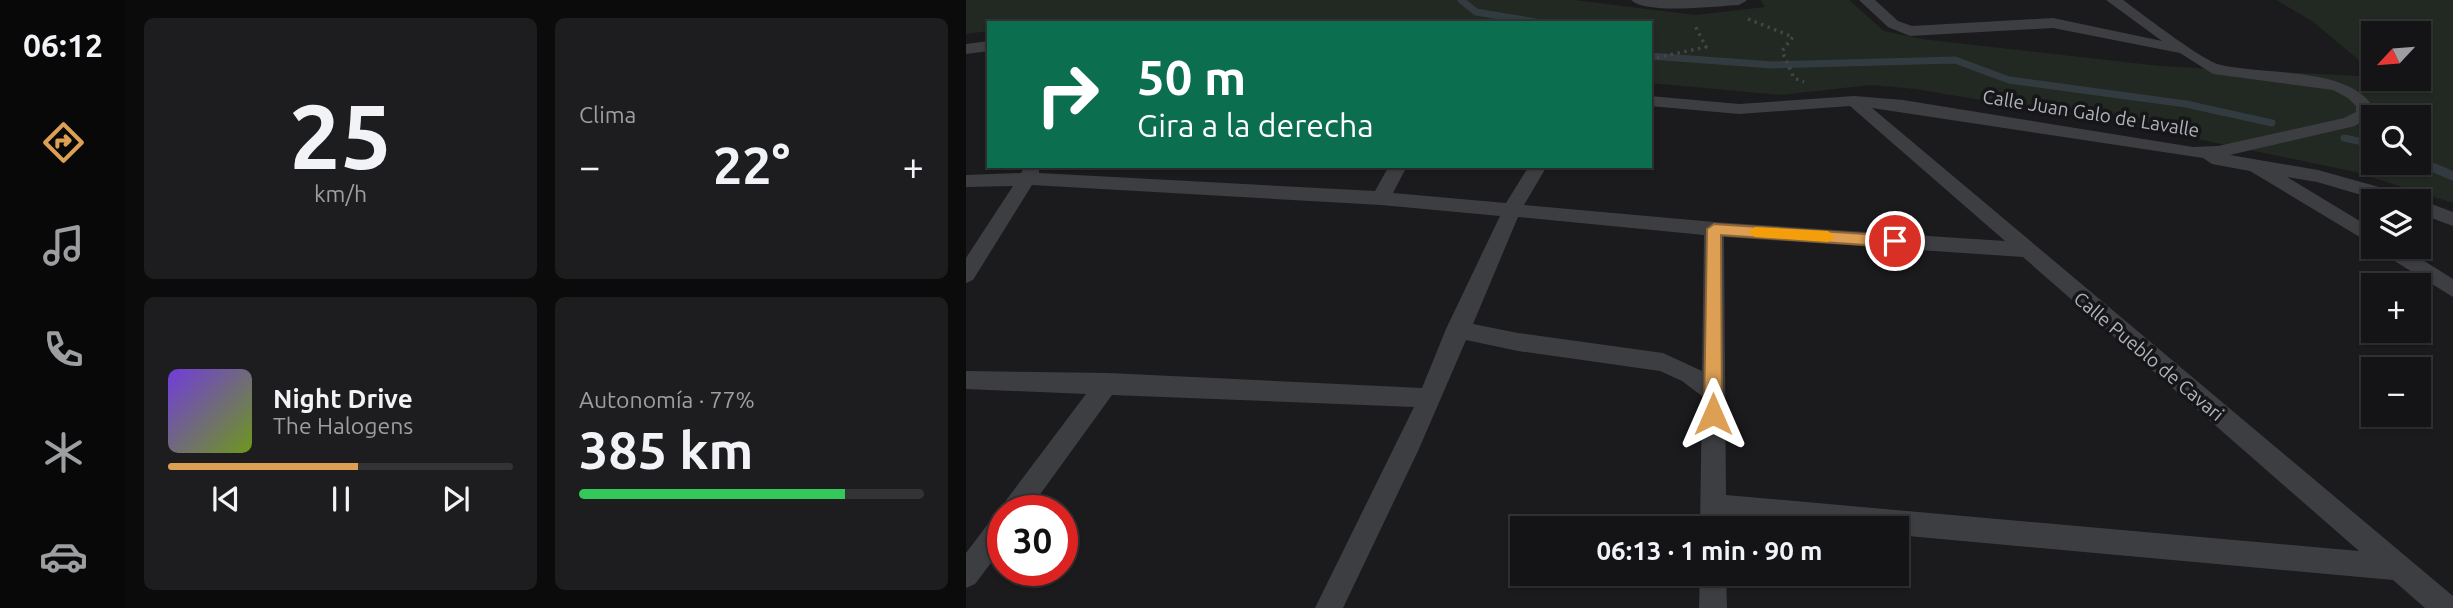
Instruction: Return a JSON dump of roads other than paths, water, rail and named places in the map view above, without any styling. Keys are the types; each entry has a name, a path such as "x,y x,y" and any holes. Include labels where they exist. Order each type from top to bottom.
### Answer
{"street":[{"path":"1638,0 1674,4 1739,0"},
{"path":"1866,0 1893,24 1910,31 2053,23 2188,51"},
{"path":"2113,0 2213,69 2336,86 2354,94 2364,105 2364,114 2349,122 2248,155"},
{"path":"966,49 987,46"},
{"name":"Calle Juan Galo de Lavalle","path":"1652,101 1739,109 1854,101 1938,108 2193,153 2248,155 2363,189"},
{"name":"Calle Pueblo de Cavari","path":"1854,101 2024,250 2446,608"},
{"path":"2248,155 2361,230"},
{"path":"1381,198 1397,168"},
{"path":"1329,608 1428,398 1513,208 1537,168"},
{"path":"966,181 1030,173 1513,208 1714,229 2024,250"},
{"path":"966,275 1030,173"},
{"path":"2431,211 2453,219"},
{"path":"1713,516 1714,229"},
{"path":"2406,259 2453,289"},
{"path":"1457,329 1518,342 1663,362 1690,374 1713,391"},
{"path":"966,380 1108,383 1428,398"},
{"path":"1025,495 1108,383"},
{"path":"1909,531 2397,567"},
{"path":"966,575 987,547"},
{"path":"1713,586 1713,608"}],"waterway":[{"path":"1461,0 1476,12 1530,21"},
{"path":"1652,56 1773,65 1955,60 2009,80 2186,104 2272,123"},
{"path":"2344,138 2361,142"},
{"path":"2431,167 2453,176"}]}
